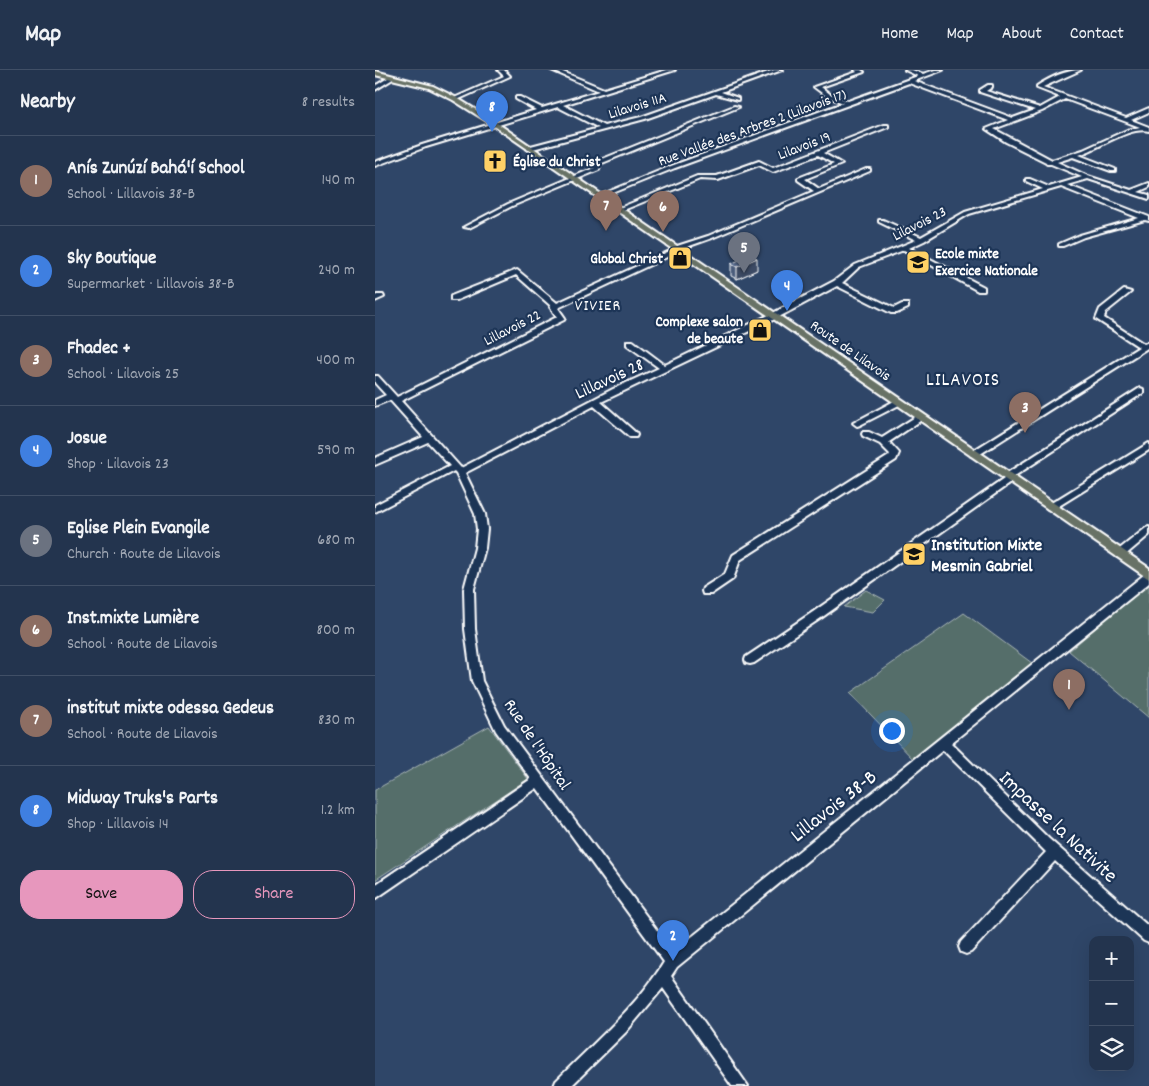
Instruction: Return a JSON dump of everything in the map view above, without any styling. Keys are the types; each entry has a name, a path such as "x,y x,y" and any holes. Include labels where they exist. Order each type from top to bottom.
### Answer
{"main road":[{"name":"Route de Lilavois","path":"375,73 431,87 455,99 495,124 1149,575"}],"street":[{"path":"455,99 507,76 501,70"},
{"path":"553,70 604,91"},
{"path":"375,164 495,124 672,70"},
{"name":"Lilavois 11A","path":"529,148 643,118 779,70"},
{"path":"850,104 828,95 817,86 861,72 858,70"},
{"path":"908,70 922,76"},
{"name":"Rue Vallée des Arbres 2 (Lilavois 17)","path":"601,196 673,167 940,70"},
{"path":"1078,70 1039,87 1148,128"},
{"path":"375,88 393,77"},
{"path":"908,82 1013,120"},
{"path":"990,86 982,91 1040,110"},
{"path":"715,92 735,99"},
{"path":"1064,97 1040,110 989,129 1049,163 1087,178 1149,196"},
{"path":"518,98 541,110"},
{"path":"559,105 603,128"},
{"path":"467,227 510,205 597,169 597,163 735,107"},
{"path":"1127,120 1149,110"},
{"name":"Lilavois 19","path":"619,210 699,177 718,178 759,163 773,170 886,126"},
{"path":"1049,163 1129,131 1148,128"},
{"path":"818,152 839,164 800,179 819,191"},
{"path":"1073,155 1113,170"},
{"name":"Lillavois 22","path":"393,398 561,318 554,307 556,306 677,249 710,237 868,170"},
{"name":"Lilavois 23","path":"774,316 837,283 857,266 868,260 905,248 922,240 967,213 1087,178"},
{"path":"1028,180 1049,189"},
{"path":"1132,192 1149,185"},
{"path":"1063,186 1147,218"},
{"path":"1061,245 1082,236 1147,218"},
{"path":"881,221 922,240"},
{"path":"905,248 981,289"},
{"path":"454,298 517,272 556,306"},
{"path":"837,283 894,312 905,306"},
{"path":"974,454 1146,346 1100,318 1103,311 1127,292"},
{"name":"Lillavois 28","path":"375,509 774,316"},
{"path":"630,343 666,369"},
{"name":"Rue de l'Hôpital","path":"375,378 458,469 474,498 482,530 480,548 469,588 470,629 477,681 500,728 672,962"},
{"path":"750,660 817,615 1008,478 1141,391"},
{"path":"375,402 393,398"},
{"path":"595,402 633,435"},
{"path":"857,423 898,402"},
{"path":"883,442 920,416"},
{"path":"707,591 729,576 736,558 893,458 895,453 883,442 866,434"},
{"path":"375,462 430,437"},
{"path":"1051,506 1149,446"},
{"path":"1120,554 1149,530"},
{"name":"Lillavois 38-B","path":"561,1086 664,977 672,962 807,851 944,744 1149,575"},
{"name":"Impasse la Nativite","path":"944,744 1055,852 1149,936"},
{"path":"375,893 538,781"},
{"path":"965,947 1055,852"},
{"path":"664,977 741,1086"}],"green space":[{"path":"1149,582 1149,718 1069,651"},
{"path":"866,590 885,600 873,612 844,607"},
{"path":"964,613 1036,666 914,760 850,693"},
{"path":"489,726 528,779 375,880 375,790"}],"building":[{"path":"751,254 757,258 737,267 731,264"}],"place":[{"name":"Midway Truks's Parts","path":"492,132"},
{"name":"Église du Christ","path":"495,161"},
{"name":"institut mixte odessa Gedeus","path":"606,231"},
{"name":"Inst.mixte Lumière","path":"663,232"},
{"name":"Global Christ","path":"680,258"},
{"name":"Ecole mixte Exercice Nationale","path":"918,262"},
{"name":"Eglise Plein Evangile","path":"744,273"},
{"name":"Josue","path":"787,311"},
{"name":"Complexe salon de beaute","path":"760,330"},
{"name":"Fhadec +","path":"1025,433"},
{"name":"Institution Mixte Mesmin Gabriel","path":"914,554"},
{"name":"Anís Zunúzí Bahá'í School","path":"1069,710"},
{"name":"Sky Boutique","path":"673,961"}],"district":[{"name":"VIVIER","path":"598,304"},
{"name":"LILAVOIS","path":"963,378"}]}
